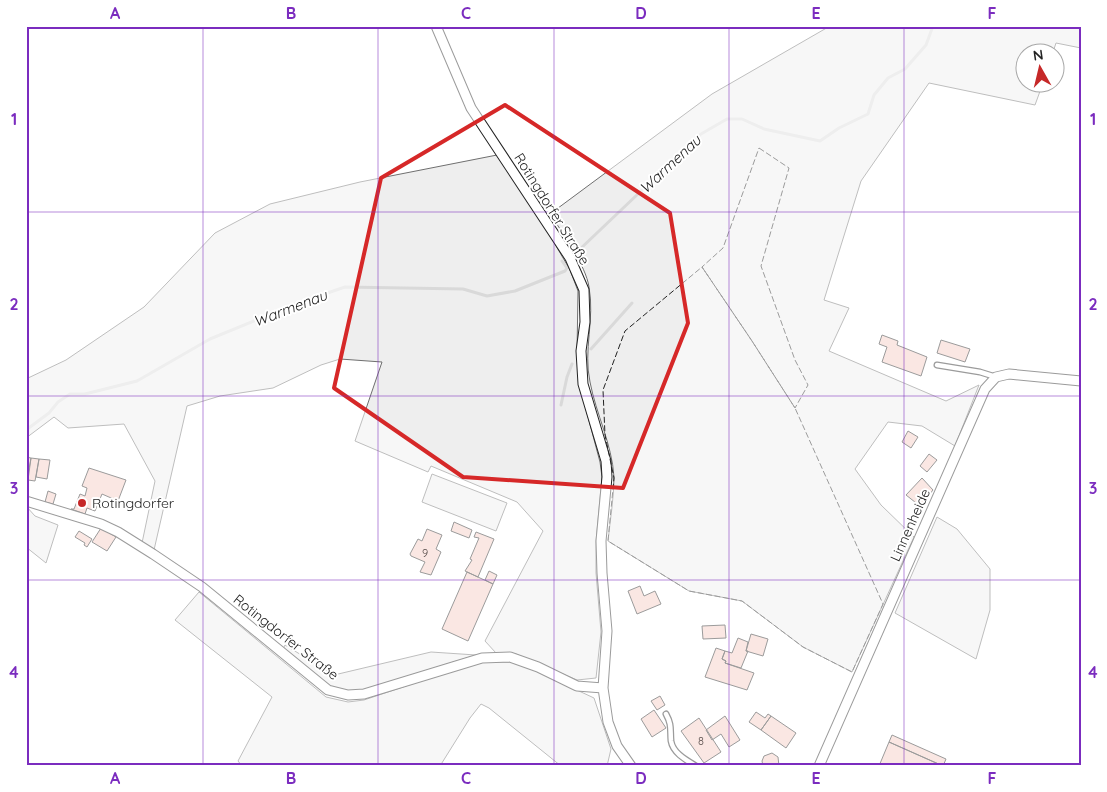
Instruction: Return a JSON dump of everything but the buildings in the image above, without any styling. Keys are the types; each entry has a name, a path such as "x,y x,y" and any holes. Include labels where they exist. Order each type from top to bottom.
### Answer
{"street":[{"name":"Rotingdorfer Straße","path":"436,26 472,108 570,258 584,290 583,384 606,461 607,477 601,541 607,631 604,688 608,722 618,746 631,766"},
{"path":"996,378 1009,374 1081,381"},
{"name":"Linnenheide","path":"819,766 985,389 996,378"},
{"name":"Rotingdorfer Straße","path":"26,501 102,524 146,549 202,587 328,690 348,695 364,694 478,658 510,657 538,667 577,686 604,688"}],"lane":[{"path":"937,365 980,372 996,378"},
{"path":"666,714 671,724 671,742 677,754 696,766"}],"highlighted area":[{"path":"505,105 670,213 688,323 623,488 463,477 334,388 381,178"}],"shaded area":[{"path":"830,26 1081,26 1081,48 1064,45 1064,42 1014,42 1014,92 1040,92 1035,105 929,83 861,181 824,300 849,308 829,351 946,401 979,385 955,446 922,426 888,422 855,469 881,505 914,537 852,672 803,647 742,601 689,591 608,541 614,477 613,465 588,370 591,311 589,287 579,259 550,214 712,94"},
{"path":"497,155 533,206 570,270 578,291 577,353 579,383 600,462 602,477 596,541 596,573 601,632 596,678 577,680 516,654 496,653 485,641 543,531 517,502 431,466 428,472 355,441 382,362 340,359 321,365 273,388 220,396 187,406 154,550 142,543 155,481 124,424 68,428 54,417 26,438 26,379 66,360 144,307 215,233 270,204 360,182"},
{"path":"432,474 507,503 496,531 422,502"},
{"path":"26,506 35,516 58,525 46,563 26,547"},
{"path":"937,517 957,529 990,569 990,610 976,659 895,613"},
{"path":"199,592 326,697 348,702 364,700 478,662 512,662 536,671 594,698 611,749 607,766 561,766 489,708 481,704 440,766 242,766 238,761 272,697 175,620"},
{"path":"285,645 334,675 431,652 476,655 363,690 349,691 329,686 283,649"}],"waterway":[{"name":"Warmenau","path":"578,251 701,134 727,119 742,119 764,129 820,141 839,128 868,114 874,95 888,78 905,69 926,45 933,26"},
{"name":"Warmenau","path":"26,430 70,394 85,394 137,381 210,339 298,303 345,287 463,289 487,296 515,291 565,271 567,268 562,261"},
{"path":"591,349 632,303"},
{"path":"561,405 572,364"}],"fence":[{"path":"759,148 789,168 761,266 795,360 808,385 795,408 702,267 723,248 759,148"},
{"path":"702,267 795,408 883,604 852,672 803,647 742,601 689,591 608,541 614,478 605,435 603,390 625,331 702,267"}],"place":[{"name":"Rotingdorfer","path":"82,503"}]}
